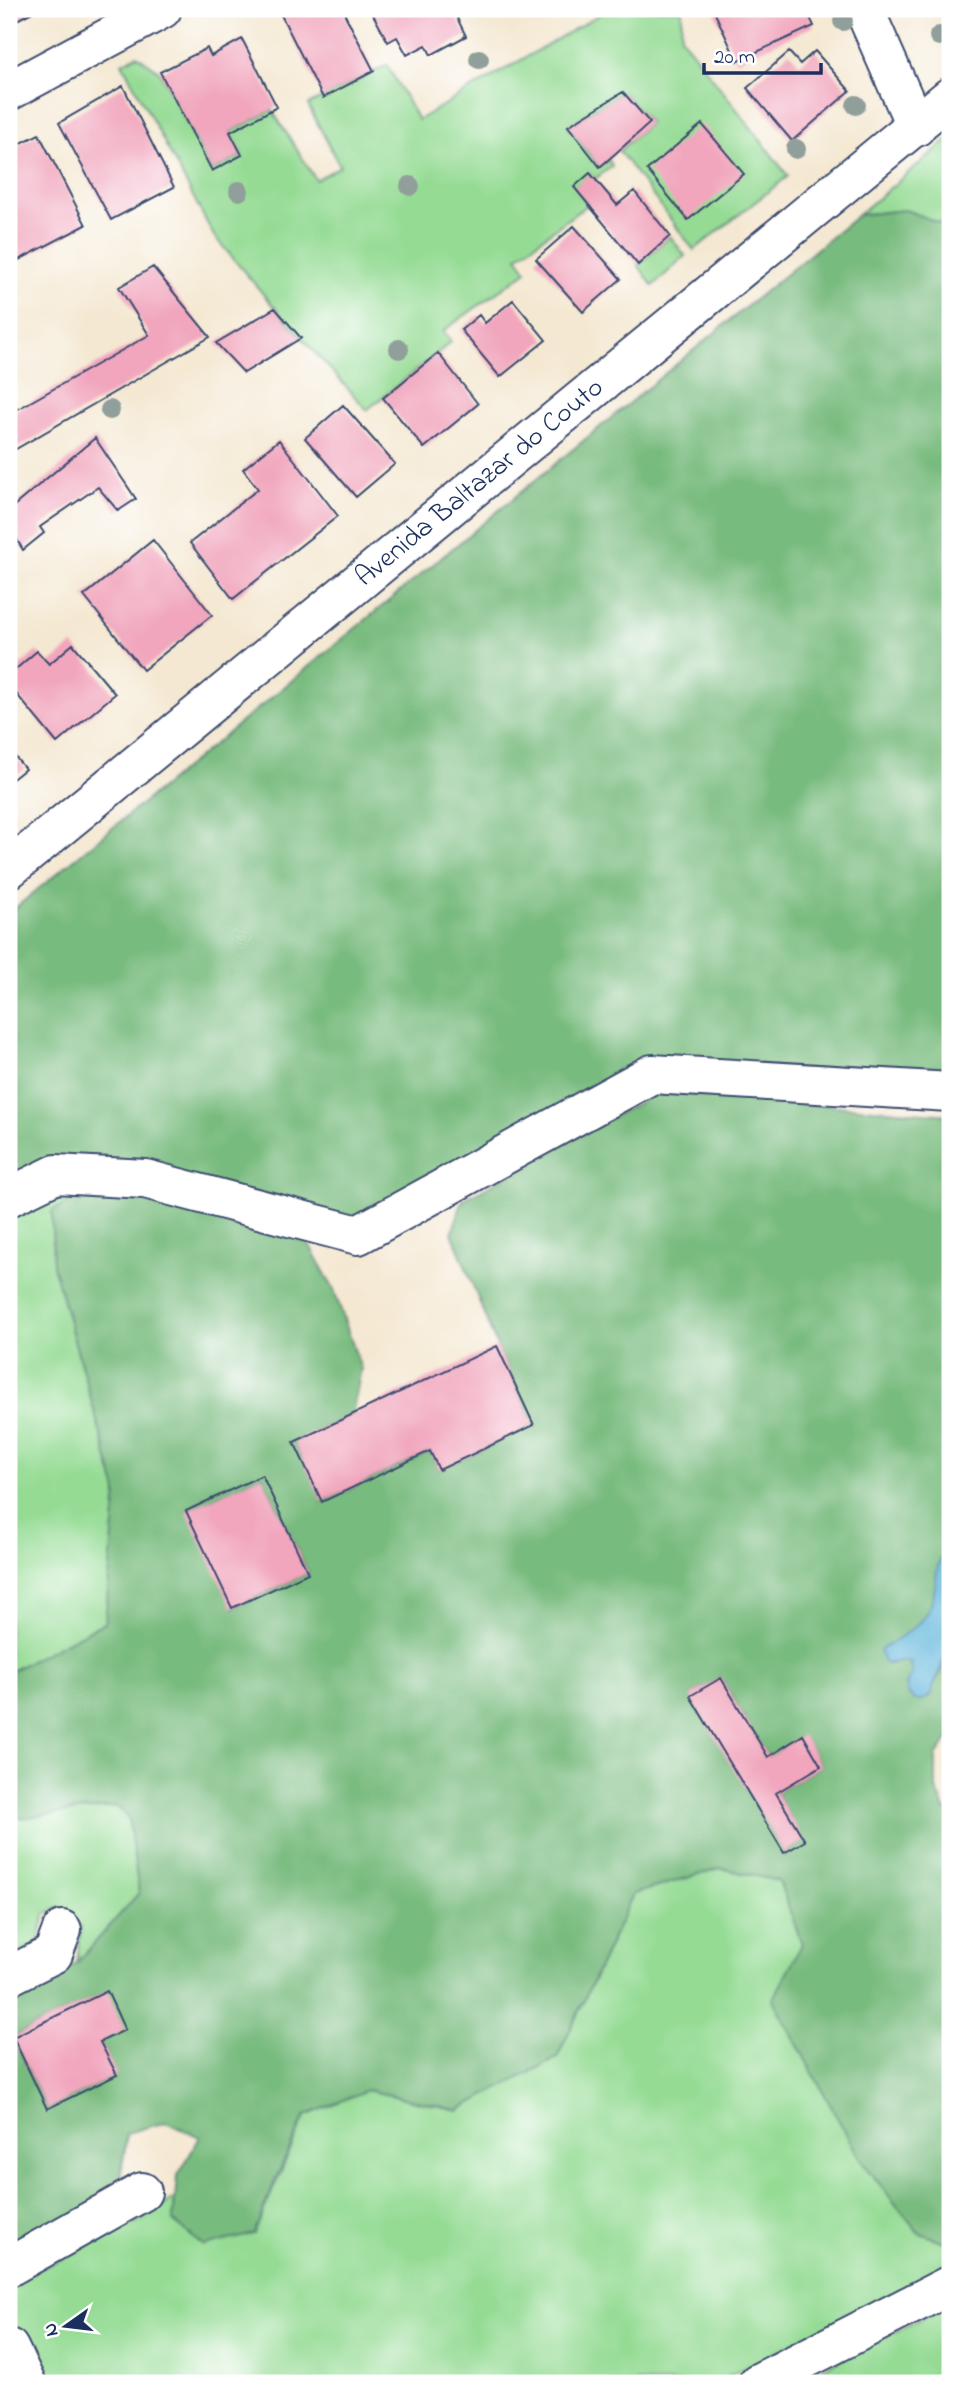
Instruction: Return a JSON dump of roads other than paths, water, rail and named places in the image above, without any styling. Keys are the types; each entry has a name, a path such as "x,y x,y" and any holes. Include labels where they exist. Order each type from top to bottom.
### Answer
{"main road":[{"path":"864,9 916,127"},
{"path":"9,91 152,11"},
{"name":"Avenida Baltazar do Couto","path":"9,869 950,97"},
{"path":"9,1197 56,1174 145,1179 358,1235 652,1074 950,1092"},
{"path":"9,1976 53,1954 62,1930"},
{"path":"9,2267 142,2192"},
{"path":"758,2383 950,2285"},
{"path":"9,2348 26,2383"}],"water":[{"path":"946,1549 950,1549 950,1653 943,1662 930,1696 914,1700 908,1694 906,1684 912,1673 910,1662 884,1663 880,1652 918,1624 924,1616 933,1598 938,1567"}]}
